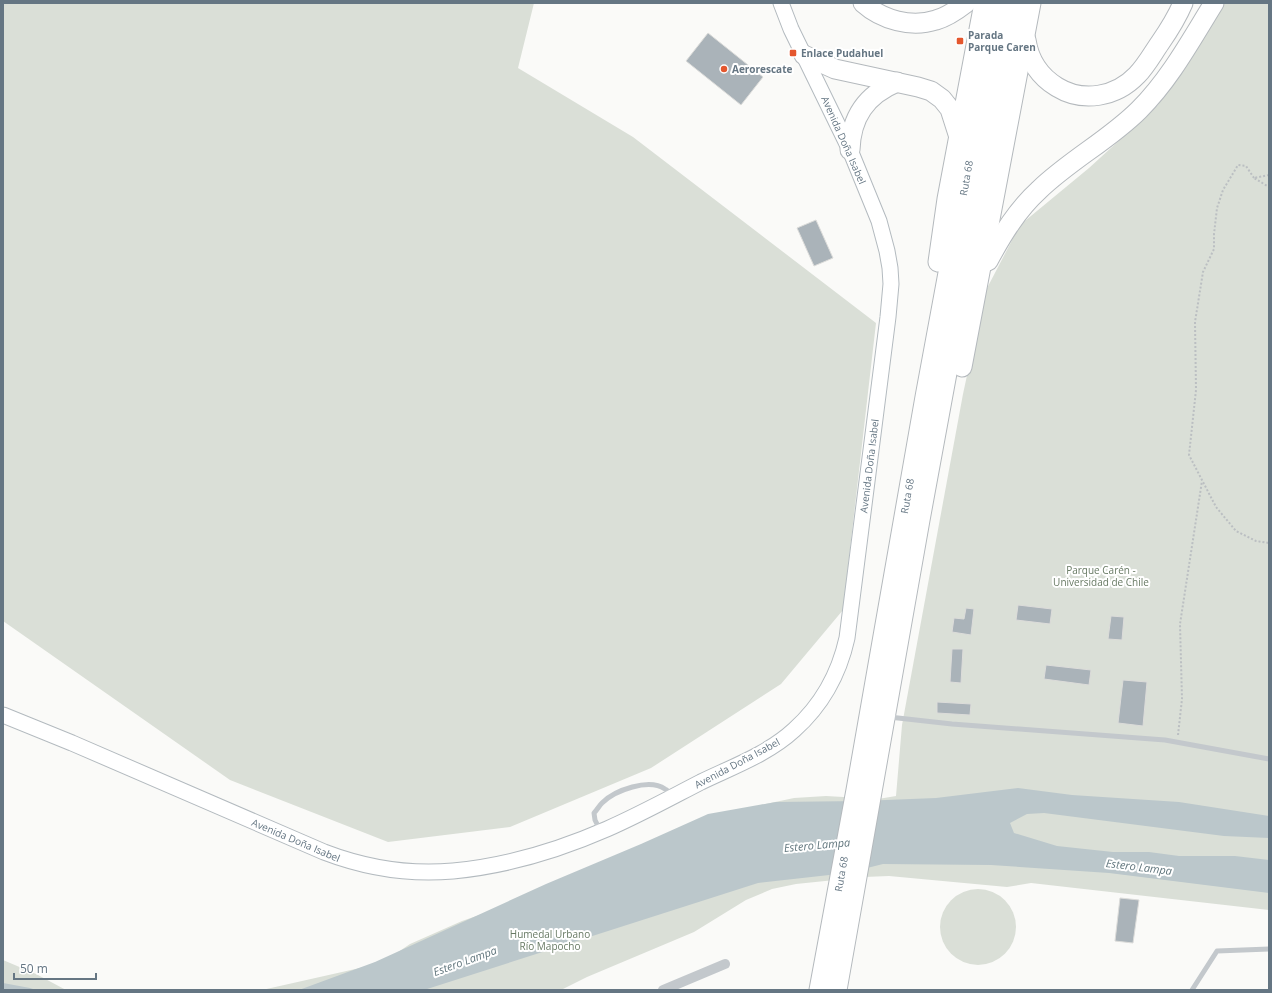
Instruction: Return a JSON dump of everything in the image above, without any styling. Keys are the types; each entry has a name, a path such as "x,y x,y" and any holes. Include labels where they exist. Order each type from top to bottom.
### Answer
{"highway":[{"path":"863,3 871,10 888,18 907,23 927,23 942,18 966,3"},
{"path":"925,397 928,343 947,199 984,3"},
{"name":"Ruta 68","path":"820,990 843,908 864,792 925,397 998,3"},
{"name":"Ruta 68","path":"864,792 886,716 920,520 1015,3"},
{"path":"920,520 939,464 952,417 1031,3"},
{"path":"1026,34 1028,50 1034,65 1048,81 1061,89 1076,95 1084,97 1097,96 1113,92 1123,87 1138,74 1175,20 1183,3"},
{"path":"979,280 995,248 1022,207 1049,181 1111,135 1140,110 1153,96 1175,65 1214,3"},
{"path":"804,56 835,69 925,88 931,91 942,99 953,114 959,138"},
{"path":"850,150 854,127 864,106 879,92 897,82"},
{"name":"Ruta 68","path":"837,990 843,908"}],"street":[{"name":"Avenida Doña Isabel","path":"3,715 79,746 344,860 380,869 431,872 476,868 505,862 552,850 600,832 767,750 794,731 806,719 826,693 834,679 844,652 849,625 891,284 884,236 879,221 850,150 791,29 781,3"},
{"path":"663,990 725,964"}],"lane":[{"path":"886,716 952,724 1178,742 1269,759"},
{"path":"600,832 594,813 602,803 621,791 642,785 652,785 666,789 672,797"},
{"path":"1192,990 1217,950 1269,949"}],"path":[{"path":"1269,187 1254,178 1246,166 1238,165 1223,190 1217,208 1214,249 1203,272 1195,322 1196,390 1189,455 1216,506 1236,531 1256,541 1269,543"},
{"path":"1254,178 1269,176"},
{"path":"1178,742 1182,699 1180,624 1202,480"}],"green space":[{"path":"3,3 534,3 518,68 633,137 876,323 843,610 781,684 651,768 510,827 388,842 230,780 3,621"},
{"name":"Parque Carén - Universidad de Chile","path":"1222,3 1269,3 1269,910 1031,883 1007,887 889,876 864,877 796,884 772,889 746,900 694,932 587,977 561,990 262,990 382,963 410,944 462,921 761,805 794,798 826,796 878,799 896,796 902,725 963,394 985,292 1020,225 1089,168 1158,105"},
{"path":"978,889 992,892 1005,900 1013,913 1016,927 1013,941 1005,954 992,962 978,965 964,962 951,954 943,941 940,927 943,913 951,900 964,892"},
{"path":"3,960 36,974 66,990 3,990"}],"water":[{"name":"Humedal Urbano Río Mapocho","path":"1018,788 1072,795 1179,802 1269,816 1269,838 1224,836 1044,813 1027,814 1010,823 1014,833 1057,846 1113,852 1149,852 1179,856 1235,856 1269,860 1269,893 1109,873 991,865 883,864 847,873 758,883 424,990 299,990 375,962 546,884 708,814 776,802 936,798"},
{"path":"3,983 30,988 36,990 3,990"}],"building":[{"name":"Aerorescate","path":"708,33 763,77 741,105 686,61"},
{"path":"816,220 833,258 814,266 797,228"},
{"path":"1018,605 1052,609 1050,624 1016,620"},
{"path":"966,608 974,609 971,635 952,632 954,618 964,619"},
{"path":"1111,616 1124,617 1122,640 1108,639"},
{"path":"952,649 963,649 961,683 950,682"},
{"path":"1046,665 1091,670 1089,685 1044,679"},
{"path":"1123,680 1147,682 1143,726 1118,723"},
{"path":"937,702 971,704 970,715 937,713"},
{"path":"1120,898 1139,900 1133,943 1115,941"}],"place":[{"name":"Parada Parque Caren","path":"960,41"},
{"name":"Enlace Pudahuel","path":"793,53"},
{"name":"Aerorescate","path":"724,69"}],"water label":[{"name":"Estero Lampa","path":"817,845"},
{"name":"Estero Lampa","path":"1139,867"},
{"name":"Estero Lampa","path":"465,961"}]}
